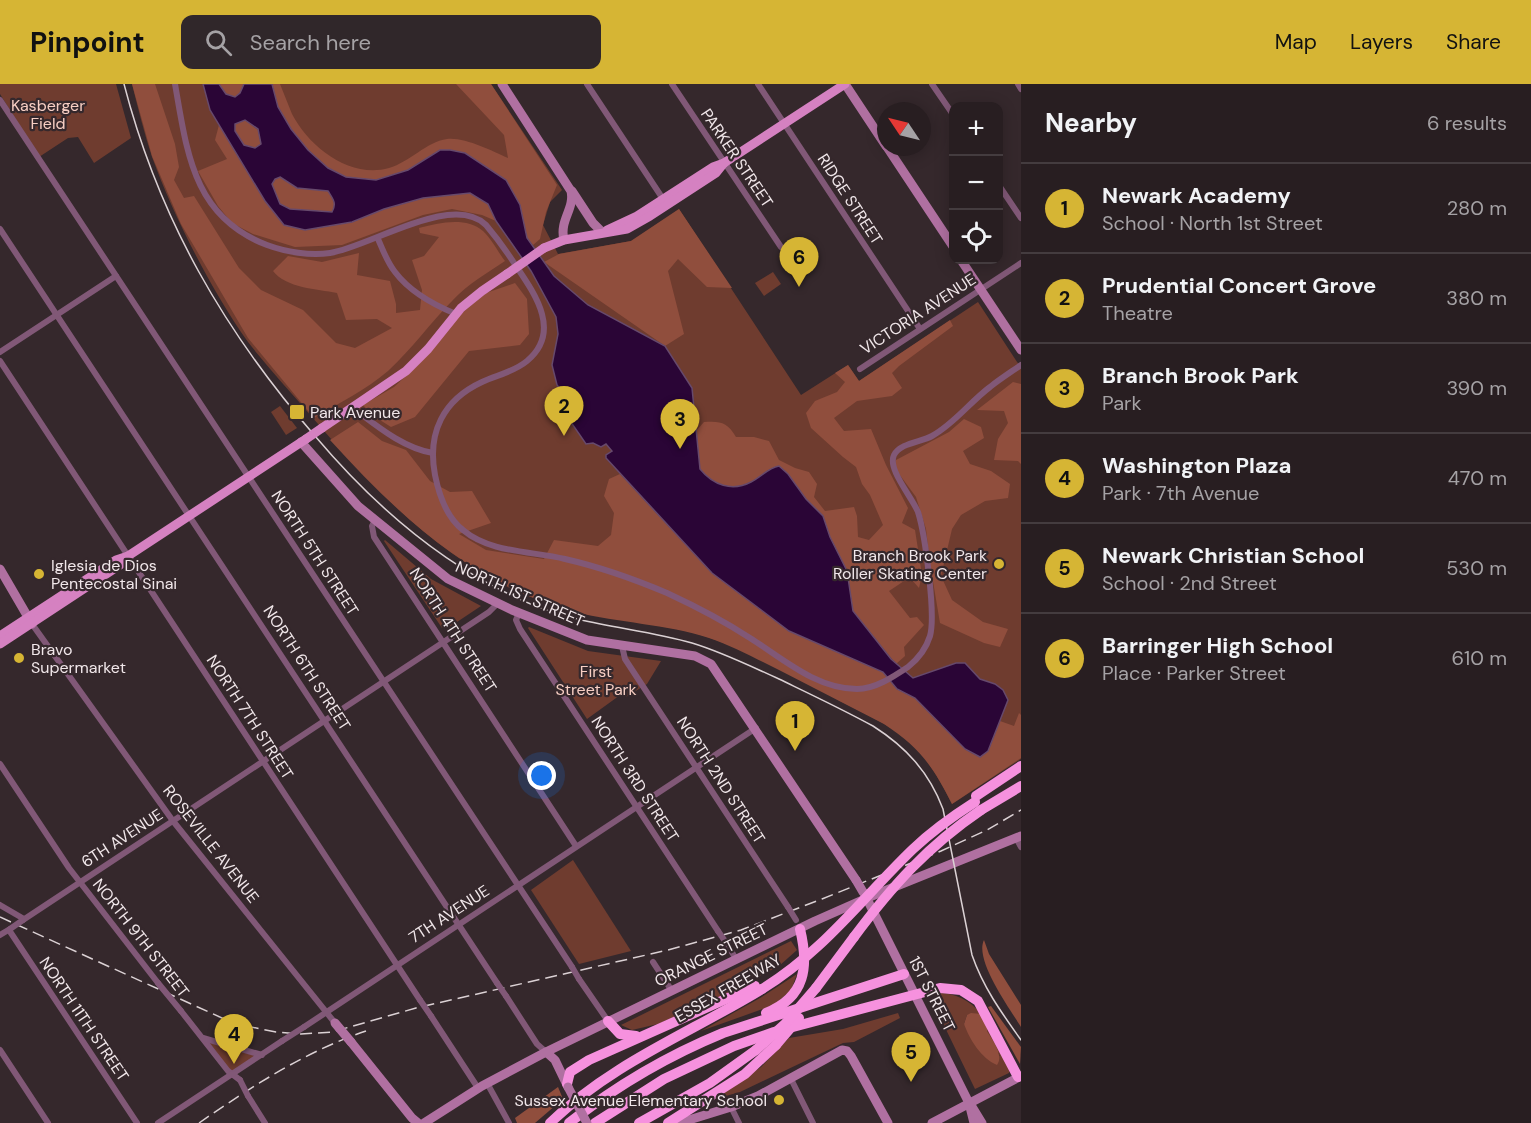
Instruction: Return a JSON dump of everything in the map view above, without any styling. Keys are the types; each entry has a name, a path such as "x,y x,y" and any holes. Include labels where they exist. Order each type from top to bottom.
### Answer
{"highway":[{"path":"977,802 1021,766"},
{"name":"ESSEX FREEWAY","path":"550,1123 582,1094 621,1067 807,957 839,928 921,842 946,822 1021,774"},
{"name":"ESSEX FREEWAY","path":"639,1123 710,1083 756,1050 785,1024 816,988 872,913 907,871 977,802 1021,786"},
{"path":"723,1033 731,1026 778,1008 794,995 804,966 804,949 798,924"},
{"path":"568,1123 640,1074 723,1033 904,974"},
{"path":"568,1085 570,1072 579,1065 758,987"},
{"path":"595,1123 664,1079 734,1046 774,1032 945,987 961,990 974,998 985,1010 1019,1076"},
{"path":"668,1123 745,1074 776,1046 811,1002 816,988"},
{"path":"608,1021 623,1035 631,1037 646,1034"}],"main road":[{"path":"501,84 602,232"},
{"path":"0,636 30,621 120,565 128,556 385,387 412,366 456,314 477,295 544,249 564,240 602,232 665,202 716,173 724,164 845,84 877,132"},
{"path":"893,156 949,240"},
{"path":"564,240 563,224 572,199 570,188"},
{"path":"964,264 1021,350"},
{"path":"303,440 355,503 375,520"},
{"name":"NORTH 1ST STREET","path":"375,520 445,577 519,613 582,639 695,656 705,660 717,670 865,895"},
{"name":"ROSEVILLE AVENUE","path":"0,569 30,621"},
{"path":"0,644 30,621"},
{"name":"ORANGE STREET","path":"424,1123 487,1083 736,959 798,924 865,895 1018,837"},
{"name":"1ST STREET","path":"865,895 969,1103 975,1123"},
{"name":"ROSEVILLE AVENUE","path":"335,1023 418,1123"},
{"path":"679,1123 731,1107 791,1079 838,1051 844,1050 852,1056 888,1123"},
{"name":"NORTH 6TH STREET","path":"546,1052 555,1060 587,1123"},
{"path":"932,1123 1019,1076"},
{"name":"1ST STREET","path":"969,1103 977,1111 982,1123"}],"street":[{"path":"175,84 184,138 194,171 216,211 232,228 271,246 311,253 336,252 378,239 419,222 440,216 456,215 480,220 496,237 526,281 542,314 544,333 534,355 516,368 474,386 451,403 438,424 433,453 435,474 445,506 456,524 475,538 498,546 571,560 645,584 712,615 797,669 822,682 843,688 869,688 882,683 910,665 922,653 929,639 932,611 921,521 911,497 893,469 894,456 900,449 939,432 990,386 1021,365"},
{"path":"587,84 665,202"},
{"name":"PARKER STREET","path":"672,84 781,247"},
{"name":"RIDGE STREET","path":"758,84 920,329"},
{"path":"933,84 949,108"},
{"path":"1018,84 1021,88"},
{"name":"NORTH 5TH STREET","path":"0,100 608,1021"},
{"path":"1003,190 1021,218"},
{"name":"NORTH 6TH STREET","path":"0,229 537,1044 546,1052"},
{"path":"378,239 393,269 407,285 419,295 456,314"},
{"name":"VICTORIA AVENUE","path":"860,369 1021,263"},
{"path":"0,352 116,276"},
{"name":"NORTH 7TH STREET","path":"0,361 478,1088"},
{"path":"353,408 406,444 433,453"},
{"name":"NORTH 4TH STREET","path":"375,520 372,526 374,537 576,846"},
{"name":"6TH AVENUE","path":"0,935 489,612 498,603"},
{"name":"NORTH 3RD STREET","path":"519,613 516,620 520,629 736,959"},
{"name":"ROSEVILLE AVENUE","path":"30,621 173,821 335,1023"},
{"name":"NORTH 2ND STREET","path":"622,646 625,659 798,924"},
{"name":"7TH AVENUE","path":"158,1123 756,728"},
{"name":"NORTH 9TH STREET","path":"0,764 80,883 158,983 232,1074 240,1080 265,1123"},
{"path":"1018,837 1021,847"},
{"path":"0,905 24,920"},
{"name":"NORTH 11TH STREET","path":"9,929 137,1123"},
{"path":"653,962 672,991"},
{"path":"203,1038 262,1055"},
{"path":"0,1050 48,1123"},
{"path":"791,1079 813,1123"},
{"path":"487,1083 509,1123"},
{"path":"731,1107 739,1123"}],"green space":[{"name":"Kasberger Field","path":"0,84 116,84 131,138 94,163 78,137 68,138 39,157 0,94"},
{"path":"132,84 491,84 562,190 550,202 543,225 558,254 631,241 679,209 801,395 848,365 859,381 978,302 1021,368 1021,759 952,804 931,766 898,732 783,670 723,642 702,635 599,616 538,600 488,576 432,538 381,493 334,443 263,361 234,322 194,252 171,204 152,157"},
{"path":"773,272 781,284 764,296 755,283"},
{"path":"280,406 297,428 286,435 271,412"},
{"path":"385,540 431,579 481,606 448,628 442,628"},
{"name":"First Street Park","path":"529,627 588,651 661,661 647,684 626,697 623,693 587,719"},
{"path":"573,860 631,951 579,964 531,890"},
{"path":"791,941 797,950 779,966 721,996 658,1024 632,1030 621,1025"},
{"path":"797,974 791,990 774,1005 701,1031 760,998"},
{"path":"938,993 962,998 977,1009 981,1014 967,1015 964,1024 1000,1056 987,1031 988,1027 1010,1070 1009,1073 975,1089 934,1005"},
{"path":"898,1013 900,1018 854,1042 843,1043 740,1092 715,1099 761,1067 789,1038 843,1029"},
{"path":"208,1042 256,1056 231,1072"}],"shaded area":[{"path":"132,84 155,84 175,144 179,167 174,180 184,198 194,196 239,268 261,290 303,310 336,343 355,348 392,328 377,319 346,320 337,293 302,287 279,277 273,271 288,256 322,262 359,253 357,275 390,281 396,313 420,310 422,290 412,260 424,256 439,237 420,233 419,228 452,222 476,226 489,237 505,261 459,294 380,378 314,418 248,338 181,224 152,156"},
{"path":"203,84 219,84 226,94 235,97 240,93 244,84 272,84 278,107 291,129 308,150 328,168 346,177 376,180 408,170 440,150 450,150 465,153 506,180 520,205 527,238 554,276 588,305 665,346 692,388 700,469 705,475 717,483 737,486 751,482 779,466 823,516 830,537 847,571 853,611 891,659 913,678 956,663 965,663 980,679 995,684 1003,690 1008,700 988,751 980,757 965,749 915,698 897,689 883,672 789,631 712,573 606,458 606,455 612,451 606,444 601,447 593,443 586,444 566,415 572,404 570,399 574,396 569,388 561,390 557,385 552,365 558,334 556,317 531,271 496,221 488,204 470,193 423,198 384,209 352,222 305,230 284,225 265,201 210,110","holes":["245,120 258,129 261,144 255,148 244,145 235,131 235,124","280,177 297,188 328,191 334,204 332,212 290,209 280,204 272,184"]},
{"path":"219,84 244,84 240,94 235,97 226,94"},
{"path":"272,84 280,84 299,126 320,148 332,158 346,164 360,169 374,170 397,165 432,144 447,139 470,142 508,158 504,135 456,84 491,84 557,185 546,212 540,239 533,245 527,238 520,205 434,153 408,170 376,180 346,177 328,168 290,129 278,107"},
{"path":"245,120 258,130 262,144 255,148 244,145 235,131 235,123"},
{"path":"219,125 265,201 284,225 305,230 352,222 384,209 423,198 470,193 488,204 496,221 482,215 452,209 423,215 342,245 295,247 253,234 232,223 218,206 198,171 227,159 215,140"},
{"path":"280,177 298,188 328,191 334,204 332,212 290,209 280,204 272,184"},
{"path":"679,209 732,288 707,287 678,259 668,271 684,334 665,346 544,262 559,254 631,241"},
{"path":"515,283 527,299 529,334 520,345 469,351 415,417 391,427 372,415 363,405 394,387 418,365 455,319 486,293"},
{"path":"950,320 953,326 892,373 902,388 892,396 857,401 834,418 844,431 871,429 908,508 902,523 915,530 922,575 919,588 912,580 907,579 889,591 910,618 917,617 924,625 904,647 905,656 896,664 853,611 847,571 830,537 823,516 806,499 788,474 779,467 771,469 755,481 745,485 730,486 715,483 709,480 700,469 696,431 704,422 719,422 730,428 736,437 754,437 769,441 779,460 809,472 817,484 814,497 825,511 854,507 858,537 869,540 883,525 870,495 862,484 856,467 811,428 806,413 815,401 837,392 845,382 835,373 848,365 859,381"},
{"path":"1013,382 1021,384 1021,464 1018,461 994,460 998,439 1008,423 1004,411 977,410"},
{"path":"964,419 981,427 984,438 963,451 970,464 991,471 1010,484 1008,498 985,501 961,515 952,529 941,576 952,600 983,622 1008,629 1000,647 984,643 940,623 926,529 916,497 894,467 896,460 949,432"},
{"path":"358,422 382,441 406,450 430,481 450,492 472,491 491,523 459,534 486,550 544,559 554,540 598,546 611,535 614,513 604,496 609,479 620,474 712,573 789,631 883,672 897,689 915,698 965,749 973,754 988,751 1000,721 1014,726 1019,713 1021,715 1021,758 952,804 924,758 896,732 779,670 718,641 693,633 575,612 538,600 503,584 471,566 411,521 330,440"},
{"path":"984,940 989,954 1021,1005 1021,1027 988,972 982,949"},
{"path":"991,1006 1021,1047 1020,1064 988,1007"},
{"path":"981,1014 988,1027 987,1031 998,1052 997,1065 981,1053 969,1036 964,1024 967,1015"},
{"path":"558,1087 563,1099 535,1123 517,1123 515,1118"}],"tram line":[{"path":"124,84 156,181 198,271 224,314 252,356 315,436 387,511 414,534 471,573 533,605 572,618 692,643 725,655 873,726 906,752 931,783 943,809 976,967 993,999 1021,1040"}],"railway":[{"path":"0,917 241,1025 301,1034 332,1032 416,1008 668,950 741,930 941,851 987,830 1021,810"},
{"path":"199,1123 259,1083 301,1059 366,1031"}],"place":[{"name":"Barringer High School","path":"799,287"},
{"name":"Park Avenue","path":"297,412"},
{"name":"Prudential Concert Grove","path":"564,436"},
{"name":"Branch Brook Park","path":"680,449"},
{"name":"Branch Brook Park Roller Skating Center","path":"999,564"},
{"name":"Iglesia de Dios Pentecostal Sinai","path":"39,574"},
{"name":"Bravo Supermarket","path":"19,658"},
{"name":"Newark Academy","path":"795,751"},
{"name":"Washington Plaza","path":"234,1064"},
{"name":"Newark Christian School","path":"911,1082"},
{"name":"Sussex Avenue Elementary School","path":"779,1100"}]}
